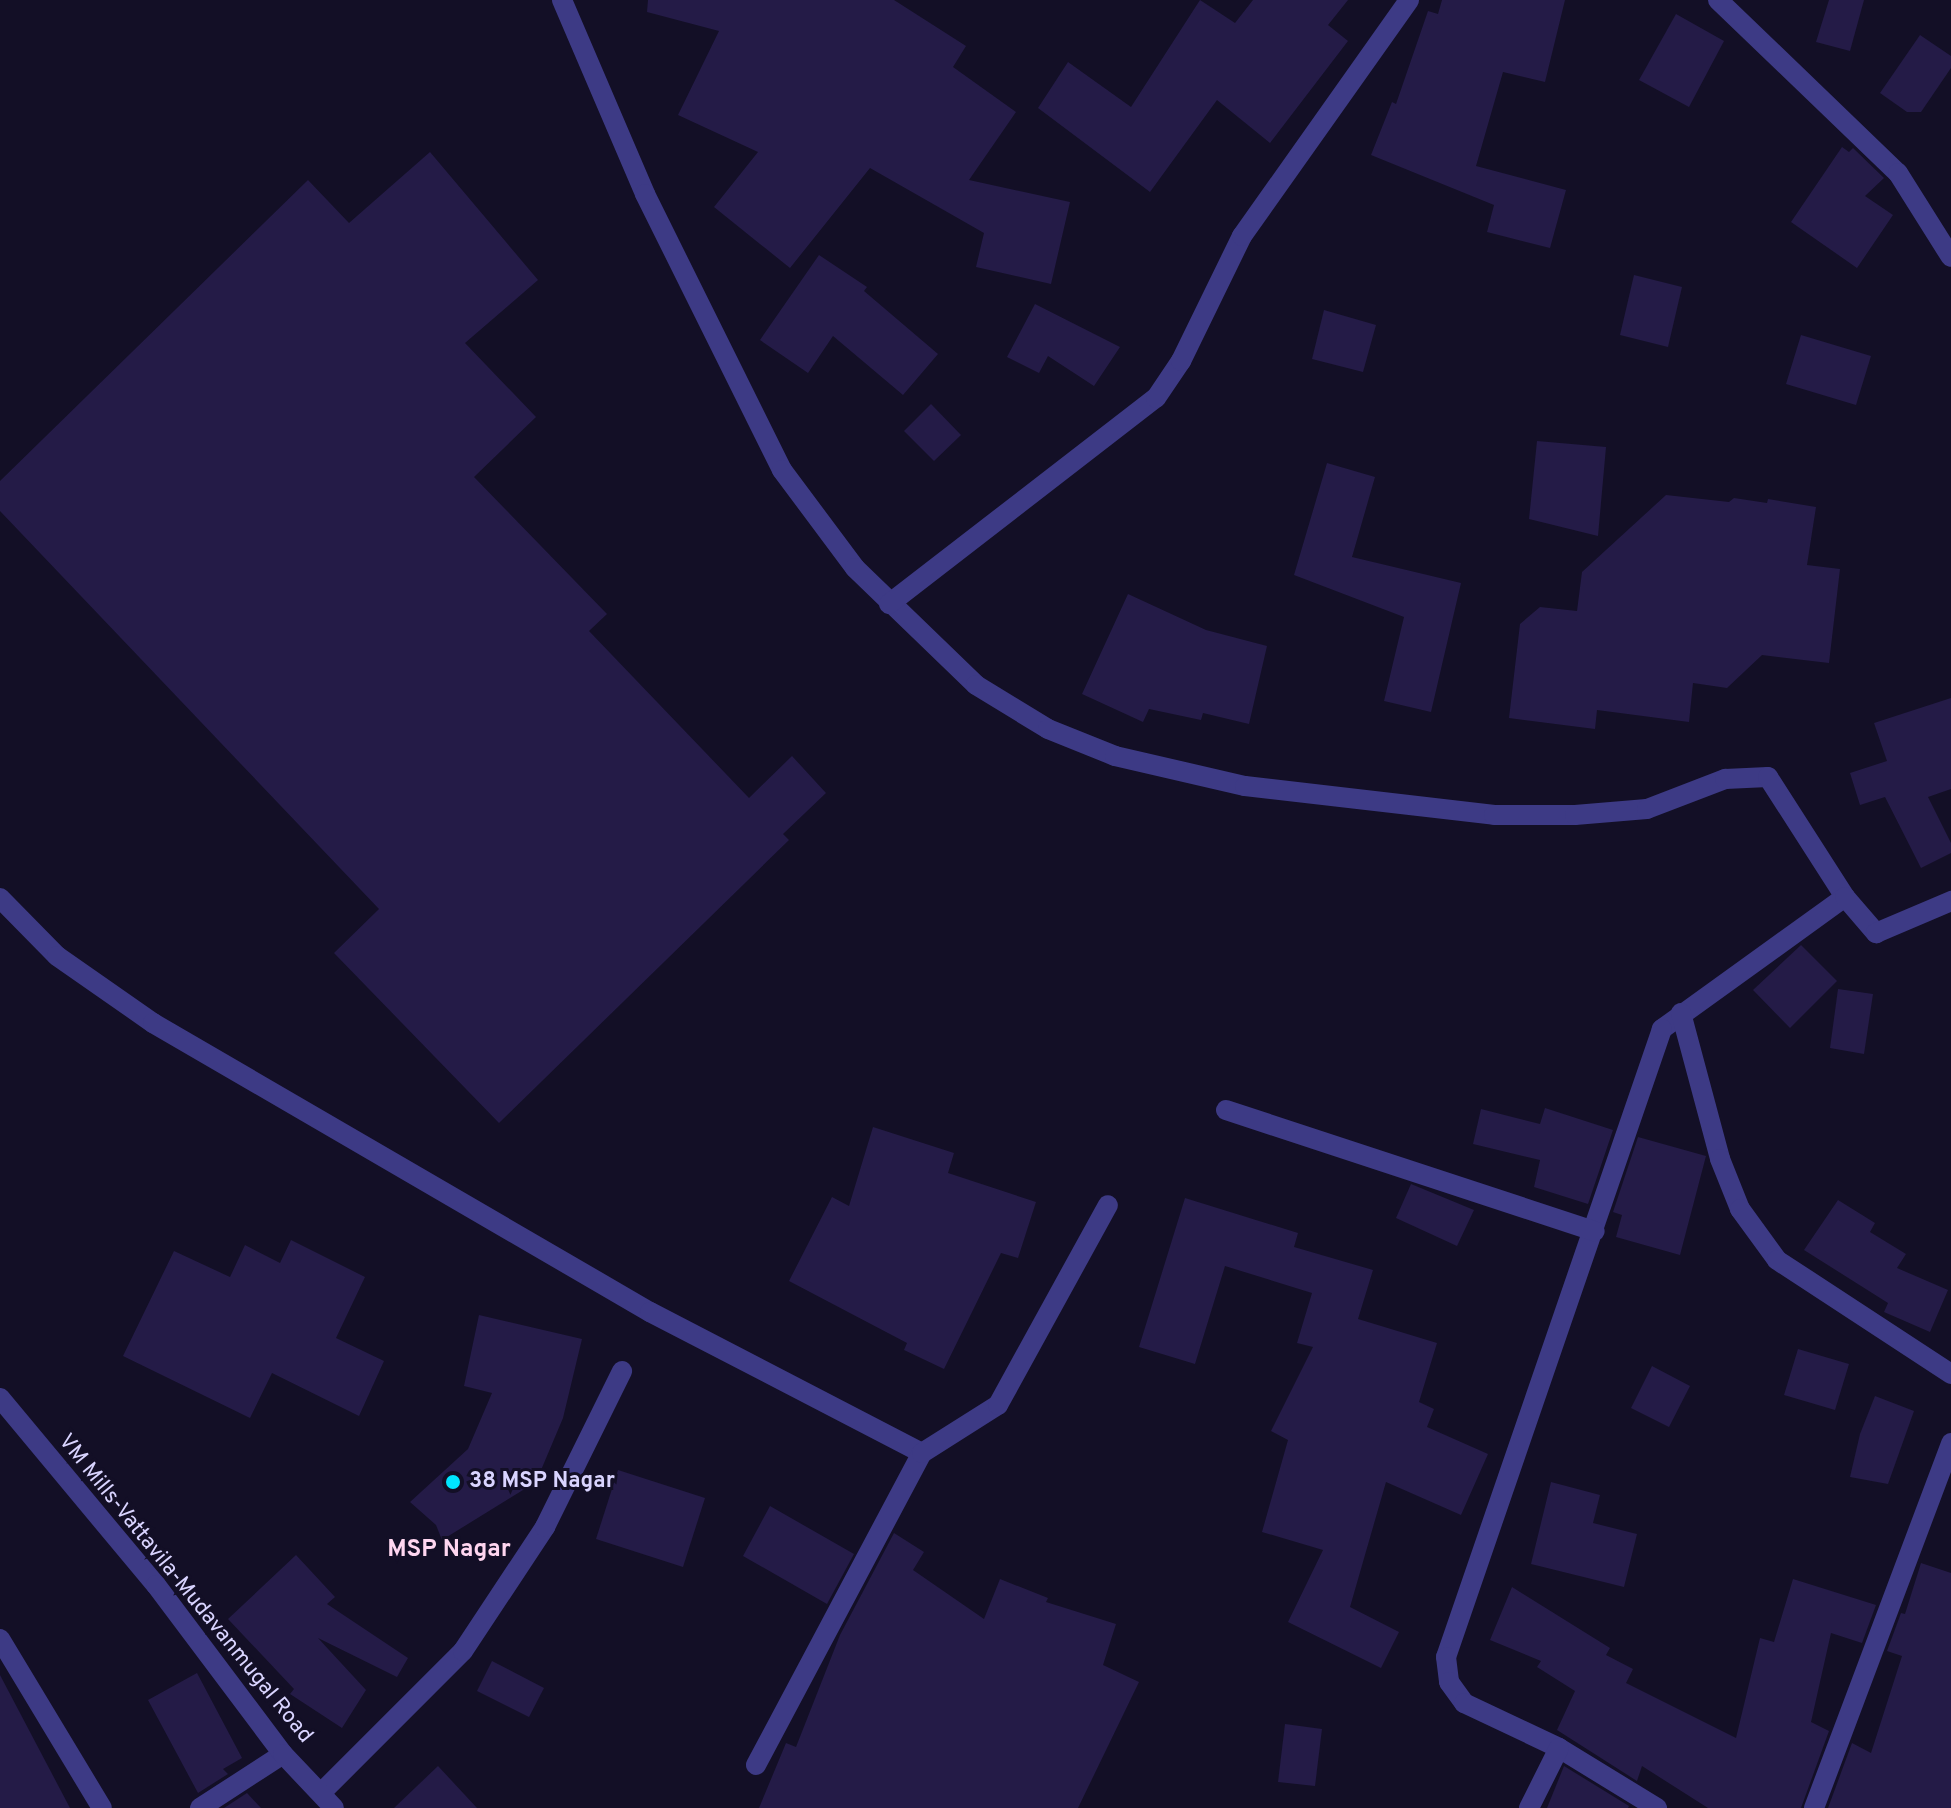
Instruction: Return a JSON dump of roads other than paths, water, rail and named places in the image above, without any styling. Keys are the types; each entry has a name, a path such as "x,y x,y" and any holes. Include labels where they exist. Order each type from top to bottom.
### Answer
{"street":[{"path":"562,0 645,194 782,470 855,568 976,685 1048,729 1115,756 1245,786 1494,815 1575,815 1647,809 1725,779 1768,777 1845,897 1876,933 1951,901"},
{"path":"889,604 1156,398 1181,361 1242,236 1409,0"},
{"path":"1718,0 1898,173 1951,257"},
{"path":"1657,1808 1559,1748 1464,1703 1449,1682 1446,1657 1662,1029 1845,897"},
{"path":"0,898 57,956 153,1023 650,1312 922,1453"},
{"path":"1681,1013 1730,1184 1740,1209 1777,1260 1951,1374"},
{"path":"1226,1110 1595,1231"},
{"path":"756,1765 922,1453 998,1405 1108,1205"},
{"path":"328,1800 463,1651 545,1527 622,1371"},
{"name":"VM Mills-Vattavila-Mudavanmugal Road","path":"0,1398 156,1585 283,1754 328,1800"},
{"path":"1814,1808 1951,1443"},
{"path":"0,1639 102,1808"},
{"path":"1529,1808 1559,1748"},
{"path":"200,1808 283,1754"}],"place":[{"name":"38 MSP Nagar","path":"453,1482"}],"district":[{"name":"MSP Nagar","path":"449,1551"}]}
